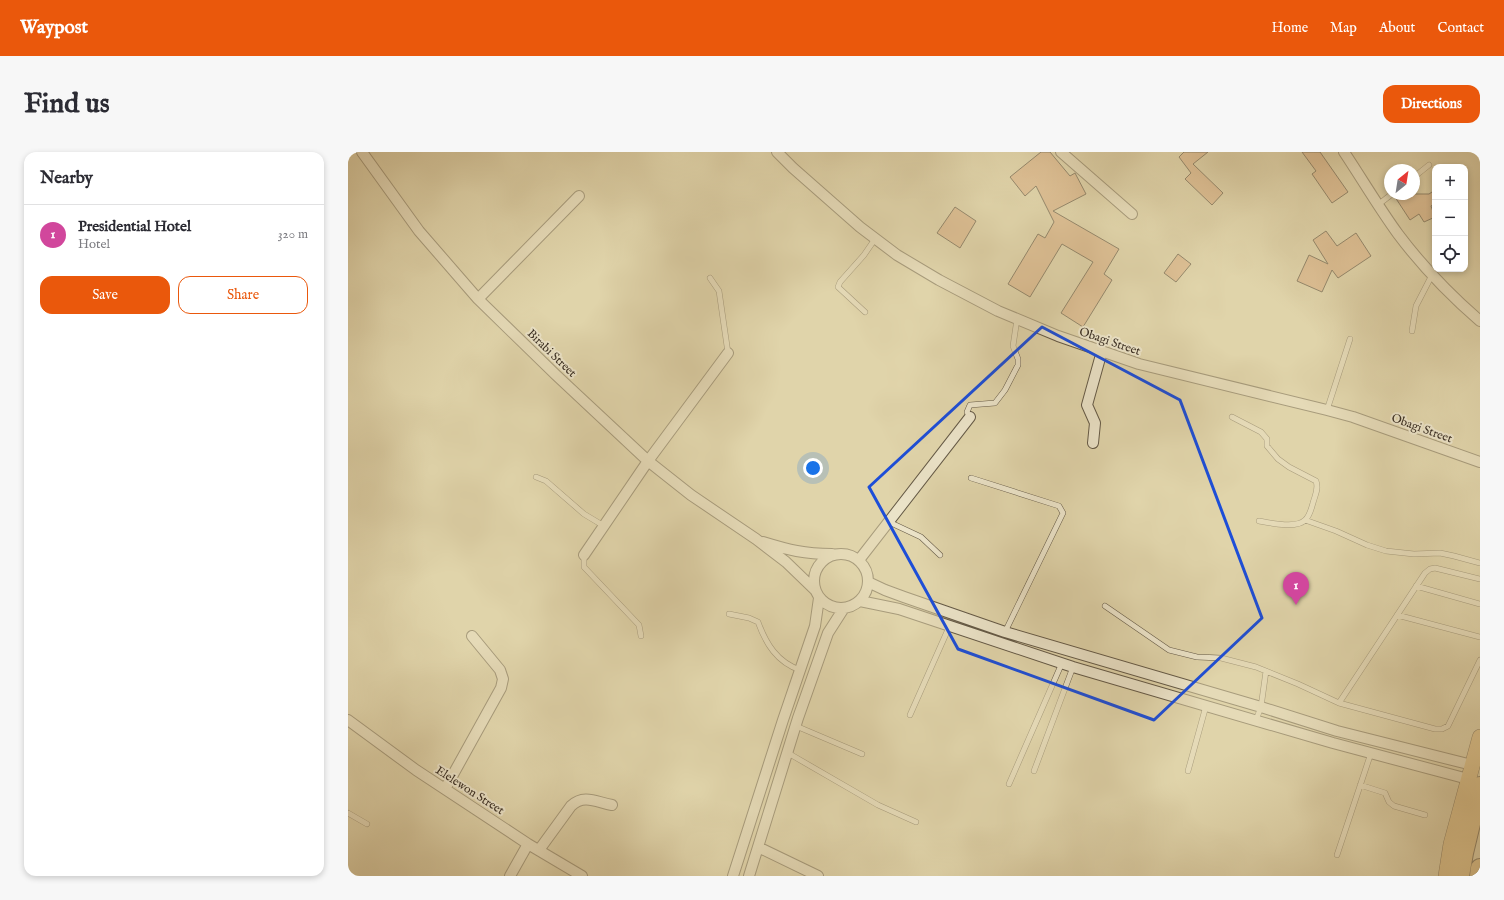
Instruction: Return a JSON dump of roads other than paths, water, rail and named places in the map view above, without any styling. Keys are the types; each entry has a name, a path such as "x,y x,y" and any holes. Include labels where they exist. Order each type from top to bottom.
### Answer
{"highway":[{"path":"1460,876 1473,777"},
{"path":"1479,876 1480,868"}],"main road":[{"path":"1446,876 1451,844 1473,777 1480,737"}],"street":[{"name":"Birabi Street","path":"362,152 419,231 478,299 556,375 648,461 691,495 756,539"},
{"name":"Obagi Street","path":"777,152 855,222 897,255 939,280 998,311 1058,336 1139,364 1353,417 1480,462"},
{"path":"1061,152 1132,214"},
{"path":"1344,152 1398,234 1432,275 1455,299 1480,321"},
{"path":"478,299 579,196"},
{"path":"1093,443 1095,423 1086,405 1102,352"},
{"path":"584,555 648,461 728,353"},
{"path":"859,560 970,417"},
{"path":"756,539 790,551 811,554 842,553 851,555 859,560 866,570 868,582 864,595 860,601 852,606 844,608 834,608 826,604 786,562 756,539"},
{"path":"733,876 815,626 817,594 813,581 816,568 825,558 834,554"},
{"path":"868,582 904,597 1005,632 1260,707 1473,777"},
{"path":"860,601 899,609 1073,667 1333,743 1473,777"},
{"path":"749,876 796,726 828,633 844,608"},
{"path":"445,789 501,688 503,679 500,670 472,636"},
{"name":"Elelewon Street","path":"348,720 416,770 528,844 582,876"},
{"path":"1333,743 1337,732"},
{"path":"539,850 571,806 576,802 583,798 612,805"},
{"path":"510,876 528,844"},
{"path":"758,847 818,876"}],"lane":[{"path":"1420,171 1428,165"},
{"path":"1378,204 1384,200"},
{"path":"865,312 838,287 840,282 876,239"},
{"path":"1412,330 1416,306 1432,275"},
{"path":"710,278 719,291 728,353"},
{"path":"970,417 967,412 970,405 995,403 1005,390 1018,365 1018,359 1013,346 1017,319"},
{"path":"1327,410 1350,339"},
{"path":"1232,417 1261,432 1267,439 1267,446 1278,459 1289,467 1316,481 1318,486 1309,515 1300,524 1291,525 1259,521"},
{"path":"536,477 546,481 580,510 604,526"},
{"path":"971,478 1059,506 1063,513 1005,632"},
{"path":"1305,520 1386,551 1414,554 1440,553 1480,563"},
{"path":"889,522 921,537 940,555"},
{"path":"584,555 584,567 639,625 641,636"},
{"path":"1339,703 1425,573 1430,569 1435,568 1480,579"},
{"path":"1416,586 1480,604"},
{"path":"1105,606 1169,650 1197,657 1221,658 1266,671 1339,703 1435,729 1442,729 1448,726 1480,660"},
{"path":"729,614 749,618 758,622 768,645 781,661 790,667 800,670"},
{"path":"1397,615 1480,637"},
{"path":"910,715 950,625"},
{"path":"1009,784 1062,663"},
{"path":"1034,771 1073,667"},
{"path":"1256,720 1260,707 1266,671"},
{"path":"1188,771 1206,706"},
{"path":"796,726 862,754"},
{"path":"788,753 878,805 916,822"},
{"path":"1337,855 1371,753"},
{"path":"1360,785 1384,792 1389,802 1394,806 1425,816"},
{"path":"348,813 367,824"}],"place":[{"name":"Presidential Hotel","path":"1296,605"}]}
